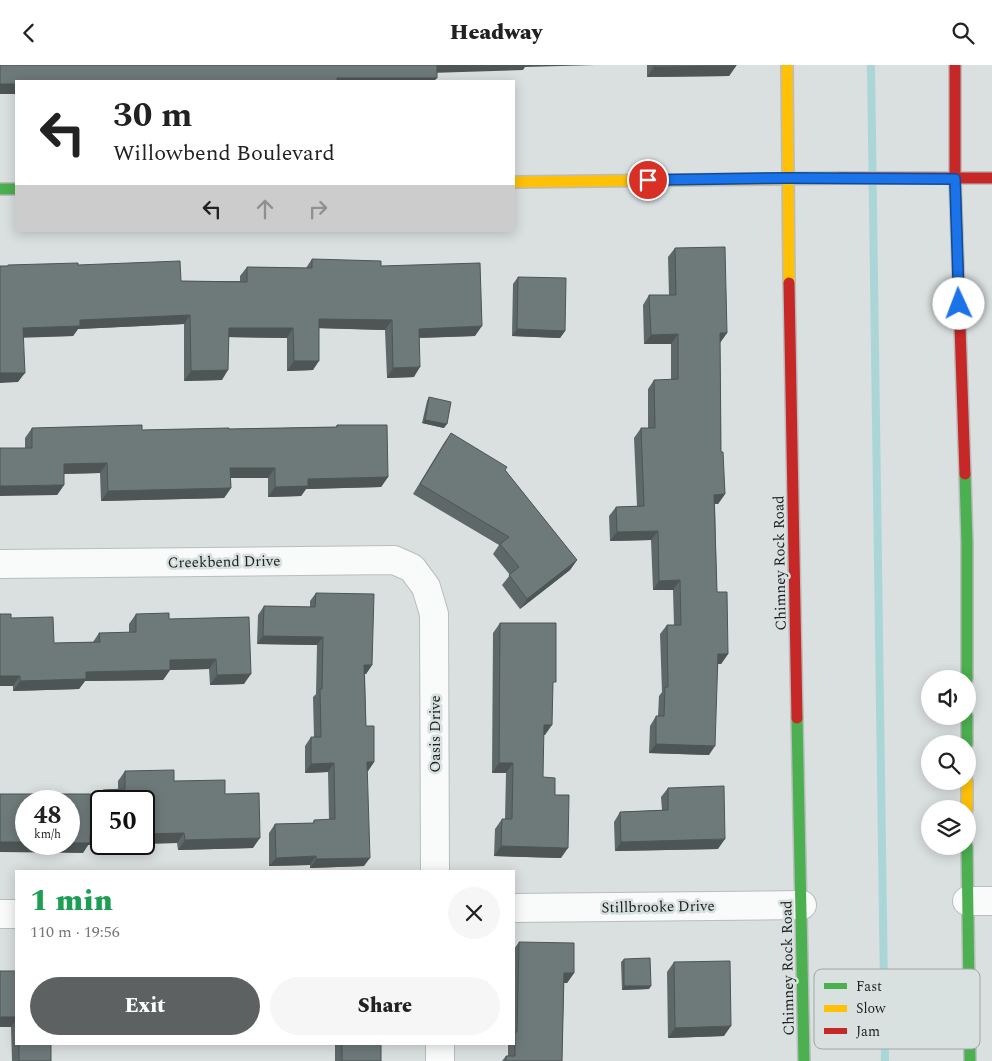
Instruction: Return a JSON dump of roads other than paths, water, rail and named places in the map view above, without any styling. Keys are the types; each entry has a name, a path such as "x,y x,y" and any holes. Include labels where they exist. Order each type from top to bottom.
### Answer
{"main road":[{"name":"Chimney Rock Road","path":"787,65 788,229 804,1061"},
{"path":"955,65 955,179 967,543 967,670"},
{"path":"515,182 788,178 992,178"},
{"path":"0,189 15,189"},
{"path":"969,855 980,901 976,969"}],"street":[{"name":"Creekbend Drive","path":"0,564 394,560 412,567 426,587 429,597"},
{"name":"Oasis Drive","path":"429,597 434,614 435,870"},
{"name":"Stillbrooke Drive","path":"515,908 802,905"},
{"path":"0,914 15,914"},
{"path":"440,1045 440,1061"}],"waterway":[{"path":"871,65 884,969"},
{"path":"885,1049 885,1061"}]}
